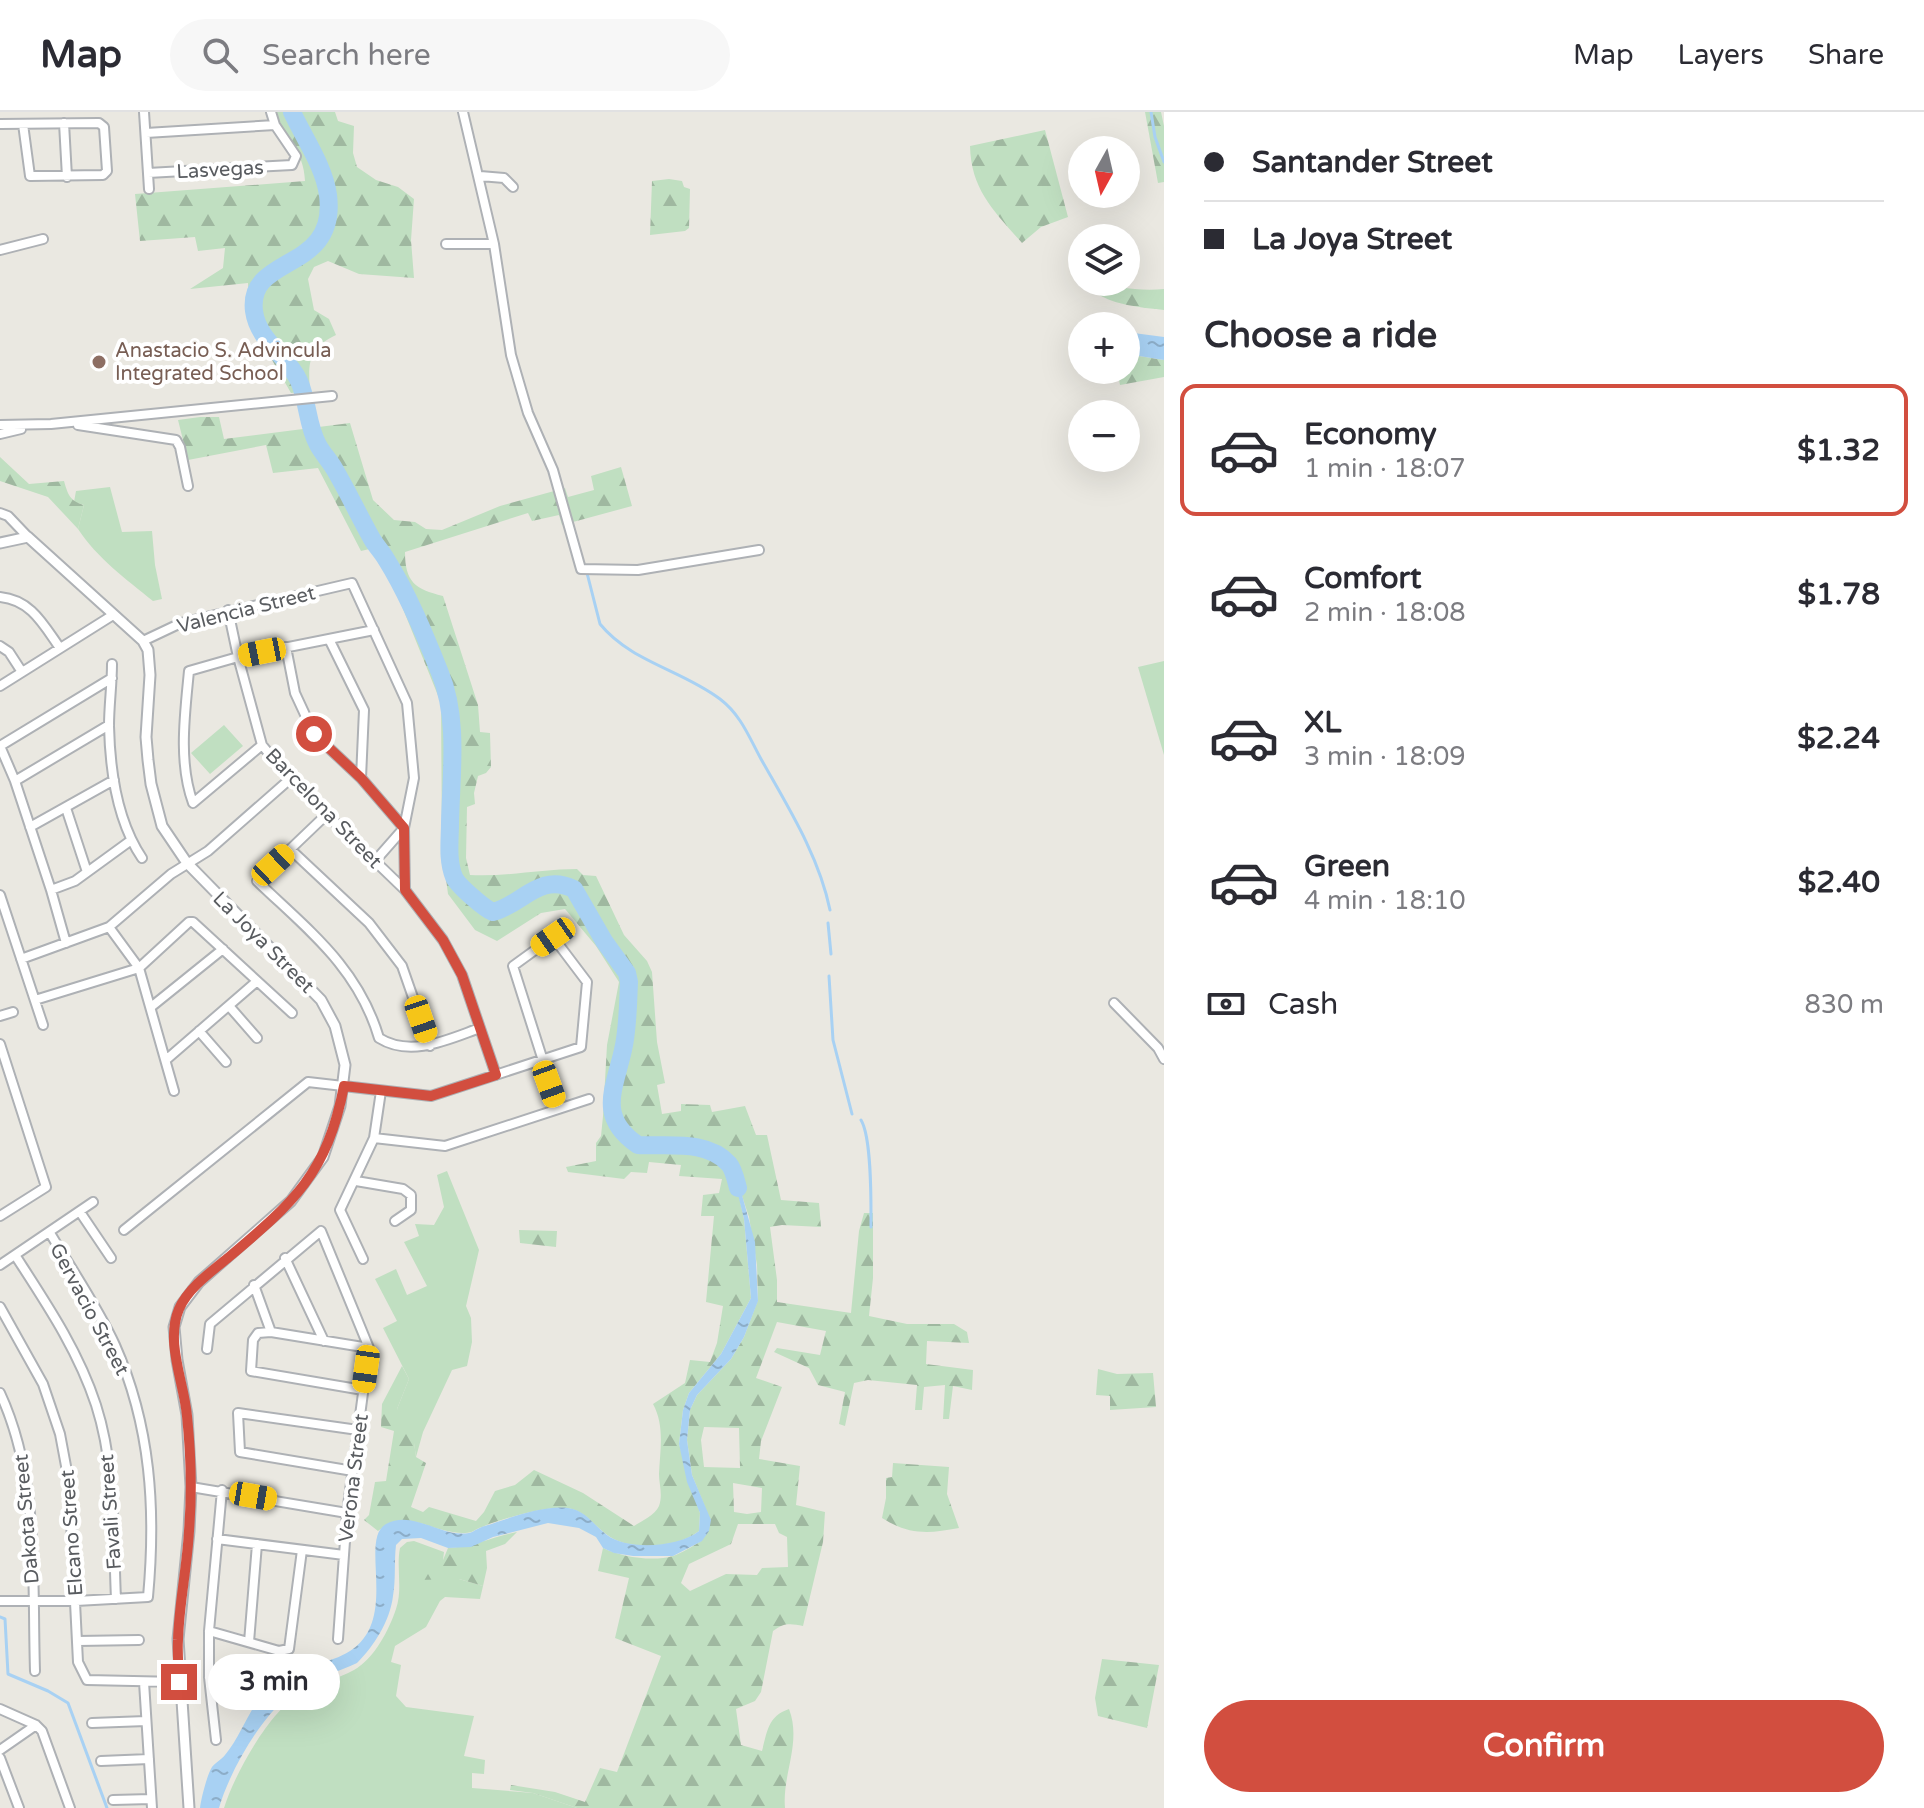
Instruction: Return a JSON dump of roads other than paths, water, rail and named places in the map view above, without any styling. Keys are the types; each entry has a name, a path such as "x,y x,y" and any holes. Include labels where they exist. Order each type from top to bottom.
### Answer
{"street":[{"path":"144,112 149,189"},
{"path":"146,133 275,125 271,112"},
{"path":"463,112 494,244 511,355 528,413 553,470 581,569 638,570 759,550"},
{"path":"64,123 67,177"},
{"path":"0,124 99,123 103,125 107,168 103,175 29,175 23,124"},
{"name":"Lasvegas","path":"148,173 292,165 297,160 296,156 275,125"},
{"path":"480,176 504,178 513,187"},
{"path":"0,250 43,239"},
{"path":"446,244 494,244"},
{"path":"0,425 51,424 332,396"},
{"path":"0,434 18,429 85,425 167,437 176,440 180,447 188,486"},
{"path":"0,513 8,516 143,641"},
{"path":"0,543 28,537"},
{"name":"Valencia Street","path":"143,641 181,623 352,583 374,630"},
{"path":"0,597 16,599 35,612 60,648"},
{"name":"Barcelona Street","path":"228,610 262,745 290,779 405,890 443,940 462,975 496,1075"},
{"path":"0,686 113,615"},
{"path":"262,745 193,803 189,792 183,727 189,671 238,657 374,630 407,703 414,778 404,828 405,890"},
{"path":"329,639 364,710 361,778"},
{"name":"La Joya Street","path":"143,641 150,663 146,737 151,784 162,826 187,863 321,1000 335,1026 345,1065 344,1086 333,1133 323,1157 277,1216 199,1282 180,1307 174,1327 187,1415 191,1487 178,1639 189,1808"},
{"path":"0,646 9,652 22,672"},
{"path":"286,647 295,693 314,734 361,778 404,828"},
{"path":"112,664 109,725 114,780 130,841 142,858"},
{"path":"66,943 15,781 0,746 112,678"},
{"path":"15,781 109,725"},
{"path":"21,959 109,927 187,863 208,851 290,779"},
{"path":"30,827 114,780"},
{"path":"66,808 87,872"},
{"path":"327,814 257,881 342,963 371,1009 379,1038 389,1044 430,1046 480,1028"},
{"path":"375,861 404,828"},
{"path":"51,890 75,881 130,841"},
{"path":"290,849 369,923 402,966 430,1046"},
{"path":"0,895 43,1025"},
{"path":"35,1000 139,968 189,922 193,922 292,1013"},
{"path":"109,927 139,968 174,1091"},
{"path":"124,1230 308,1082 431,1096 496,1075 541,1060 581,1047 587,982 553,937 513,966 541,1060 558,1108"},
{"path":"151,1007 223,949"},
{"path":"167,1059 256,982"},
{"path":"1114,1003 1158,1048 1164,1059"},
{"path":"229,1006 257,1038"},
{"path":"0,1016 13,1012"},
{"path":"199,1031 226,1062"},
{"path":"0,1044 46,1187 0,1216"},
{"path":"363,1259 340,1210 374,1138 381,1091"},
{"path":"374,1138 445,1146 589,1099"},
{"path":"356,1181 403,1189 411,1195 411,1210 395,1221"},
{"path":"0,1265 93,1202"},
{"path":"80,1212 111,1258"},
{"path":"207,1349 210,1324 285,1258 321,1231 369,1348"},
{"name":"Gervacio Street","path":"0,1601 148,1597 153,1508 147,1449 130,1382 114,1343 50,1233"},
{"name":"Favali Street","path":"15,1255 64,1330 97,1407 113,1497 116,1599"},
{"path":"285,1258 324,1341"},
{"path":"254,1285 271,1332"},
{"name":"Elcano Street","path":"0,1307 43,1384 60,1434 69,1482 78,1662 87,1680 179,1682"},
{"path":"363,1390 251,1371 253,1340 258,1333 271,1332 369,1348"},
{"name":"Verona Street","path":"338,1639 347,1513 369,1348"},
{"name":"Dakota Street","path":"0,1393 18,1440 26,1480 35,1671"},
{"path":"353,1471 240,1452 238,1413 358,1430"},
{"path":"191,1487 347,1513"},
{"path":"216,1740 209,1677 209,1631 222,1490"},
{"path":"217,1539 344,1555"},
{"path":"249,1642 257,1544"},
{"path":"209,1631 283,1652 290,1647 302,1550"},
{"path":"78,1641 139,1640"},
{"path":"209,1677 263,1693"},
{"path":"113,1800 152,1803 144,1682"},
{"path":"0,1709 36,1725 42,1731 70,1808"},
{"path":"92,1723 146,1721"},
{"path":"0,1750 36,1725"},
{"path":"0,1758 19,1808"},
{"path":"101,1761 149,1759"}],"water":[{"path":"1140,334 1164,337 1164,360 1140,356"},
{"path":"731,1166 737,1177 755,1242 758,1301 744,1337 731,1359 697,1395 690,1410 687,1440 692,1475 711,1520 709,1531 702,1541 673,1556 633,1556 603,1548 596,1537 579,1528 548,1523 493,1537 471,1547 448,1548 421,1538 402,1539 396,1545 391,1605 385,1624 369,1649 357,1663 305,1685 285,1699 250,1742 231,1776 219,1808 200,1808 212,1767 232,1745 250,1713 272,1684 290,1673 350,1651 365,1637 373,1620 376,1601 378,1533 386,1524 406,1520 448,1532 469,1533 526,1513 568,1508 580,1512 607,1535 627,1543 667,1544 699,1531 700,1513 687,1482 679,1444 683,1410 689,1393 721,1354 751,1298 744,1219"}],"waterway":[{"path":"292,112 326,184 327,220 320,238 307,251 264,280 256,293 254,311 261,331 299,381 318,445 402,586 440,673 452,728 449,850 454,877 493,912 551,884 574,889 627,973 629,982 626,1033 613,1090 613,1113 617,1124 638,1145 686,1146 720,1156 731,1166 738,1188"},
{"path":"1151,112 1155,137 1164,162"},
{"path":"587,573 600,624 612,637 642,657 705,689 727,705 739,719 802,832 830,910"},
{"path":"828,923 831,954"},
{"path":"829,976 833,1040 852,1114"},
{"path":"861,1120 869,1156 871,1227"},
{"path":"0,1617 5,1619 8,1674 68,1703 107,1808"}],"place":[{"name":"Anastacio S. Advincula Integrated School","path":"99,362"}]}
